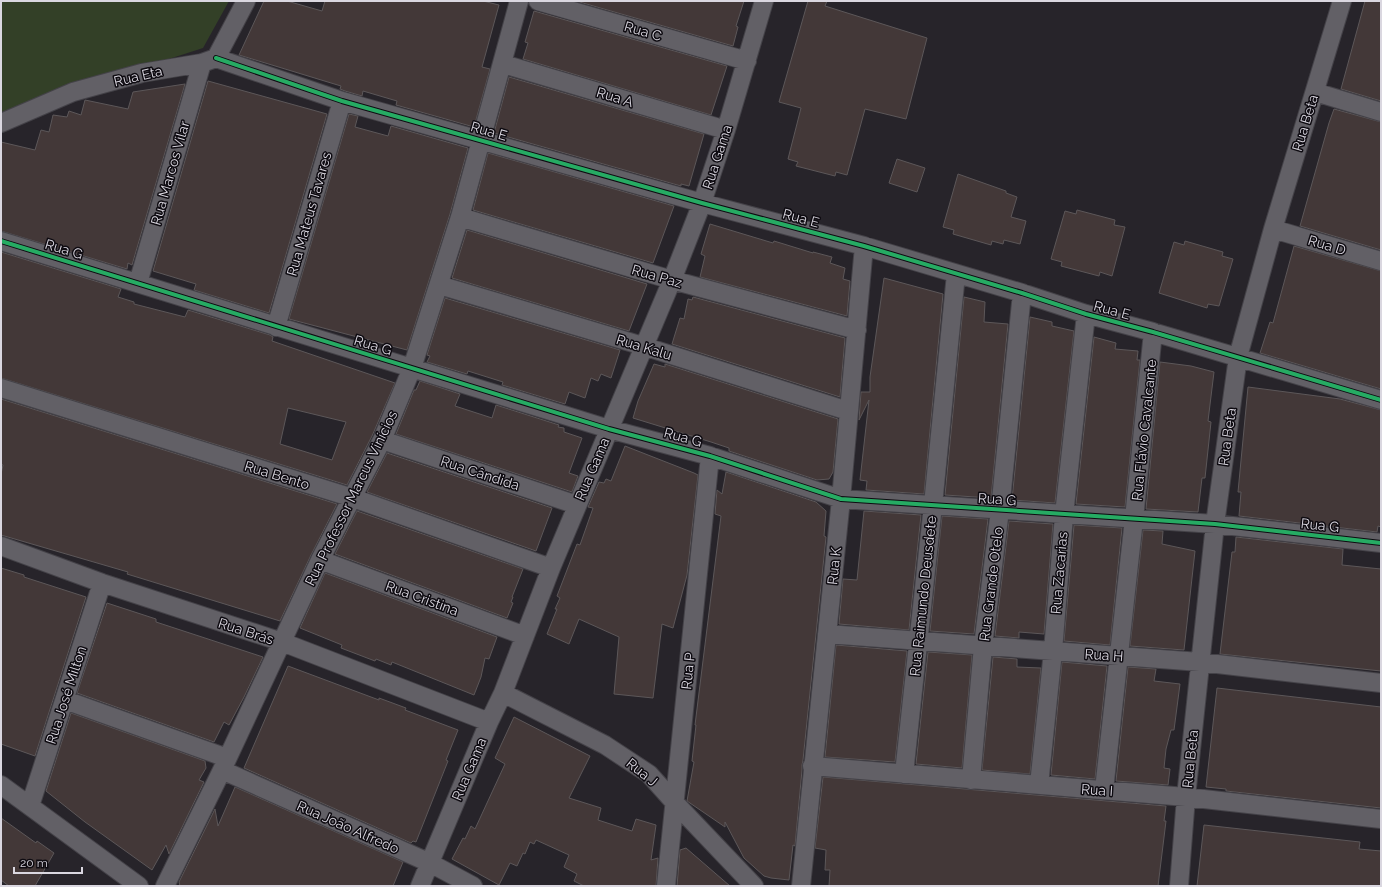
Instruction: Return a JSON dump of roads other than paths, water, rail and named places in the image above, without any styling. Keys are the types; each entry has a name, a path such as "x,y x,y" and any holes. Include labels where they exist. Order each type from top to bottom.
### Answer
{"street":[{"path":"209,60 246,1"},
{"name":"Rua Professor Marcus Vinícios","path":"165,886 320,560 382,440 412,368 460,217 519,1"},
{"name":"Rua C","path":"538,1 747,60"},
{"name":"Rua Gama","path":"420,886 489,722 503,693 551,568 672,280 702,203 726,130 764,1"},
{"name":"Rua Beta","path":"1179,886 1186,796 1215,524 1238,357 1273,229 1342,1"},
{"name":"Rua E","path":"209,60 342,101 481,141 702,203 864,246 1022,293 1086,314 1154,332 1381,400"},
{"name":"Rua Eta","path":"1,123 73,92 142,73 209,60"},
{"name":"Rua Marcos Vilar","path":"138,283 209,60"},
{"name":"Rua A","path":"503,64 726,130"},
{"path":"1315,92 1381,112"},
{"name":"Rua Mateus Tavares","path":"276,327 342,101"},
{"name":"Rua Paz","path":"460,217 672,280 856,330"},
{"name":"Rua D","path":"1273,229 1381,261"},
{"name":"Rua G","path":"1,241 609,429 710,456 841,499 1215,524 1381,543"},
{"name":"Rua K","path":"801,886 812,766 841,499 864,246"},
{"name":"Rua Raimundo Deusdete","path":"904,774 956,274"},
{"name":"Rua Kalu","path":"439,285 644,346 848,411"},
{"name":"Rua Grande Otelo","path":"971,780 983,646 1000,510 1022,293"},
{"name":"Rua Zacarias","path":"1039,785 1053,651 1064,515 1086,314"},
{"name":"Rua Flávio Cavalcante","path":"1104,790 1154,332"},
{"name":"Rua Bento","path":"1,388 353,498 551,568"},
{"name":"Rua Cândida","path":"382,440 577,505"},
{"name":"Rua P","path":"666,886 710,456"},
{"name":"Rua Brás","path":"1,546 102,583 282,642 489,722"},
{"name":"Rua Cristina","path":"320,560 525,636"},
{"name":"Rua José Milton","path":"30,806 102,583"},
{"name":"Rua H","path":"827,634 1200,662 1381,683"},
{"name":"Rua J","path":"503,693 605,745 649,774 754,886"},
{"name":"Rua João Alfredo","path":"64,700 224,764 430,863 473,886"},
{"name":"Rua I","path":"812,766 971,780 1186,796 1381,819"},
{"path":"3,790 30,806 139,886"}]}
